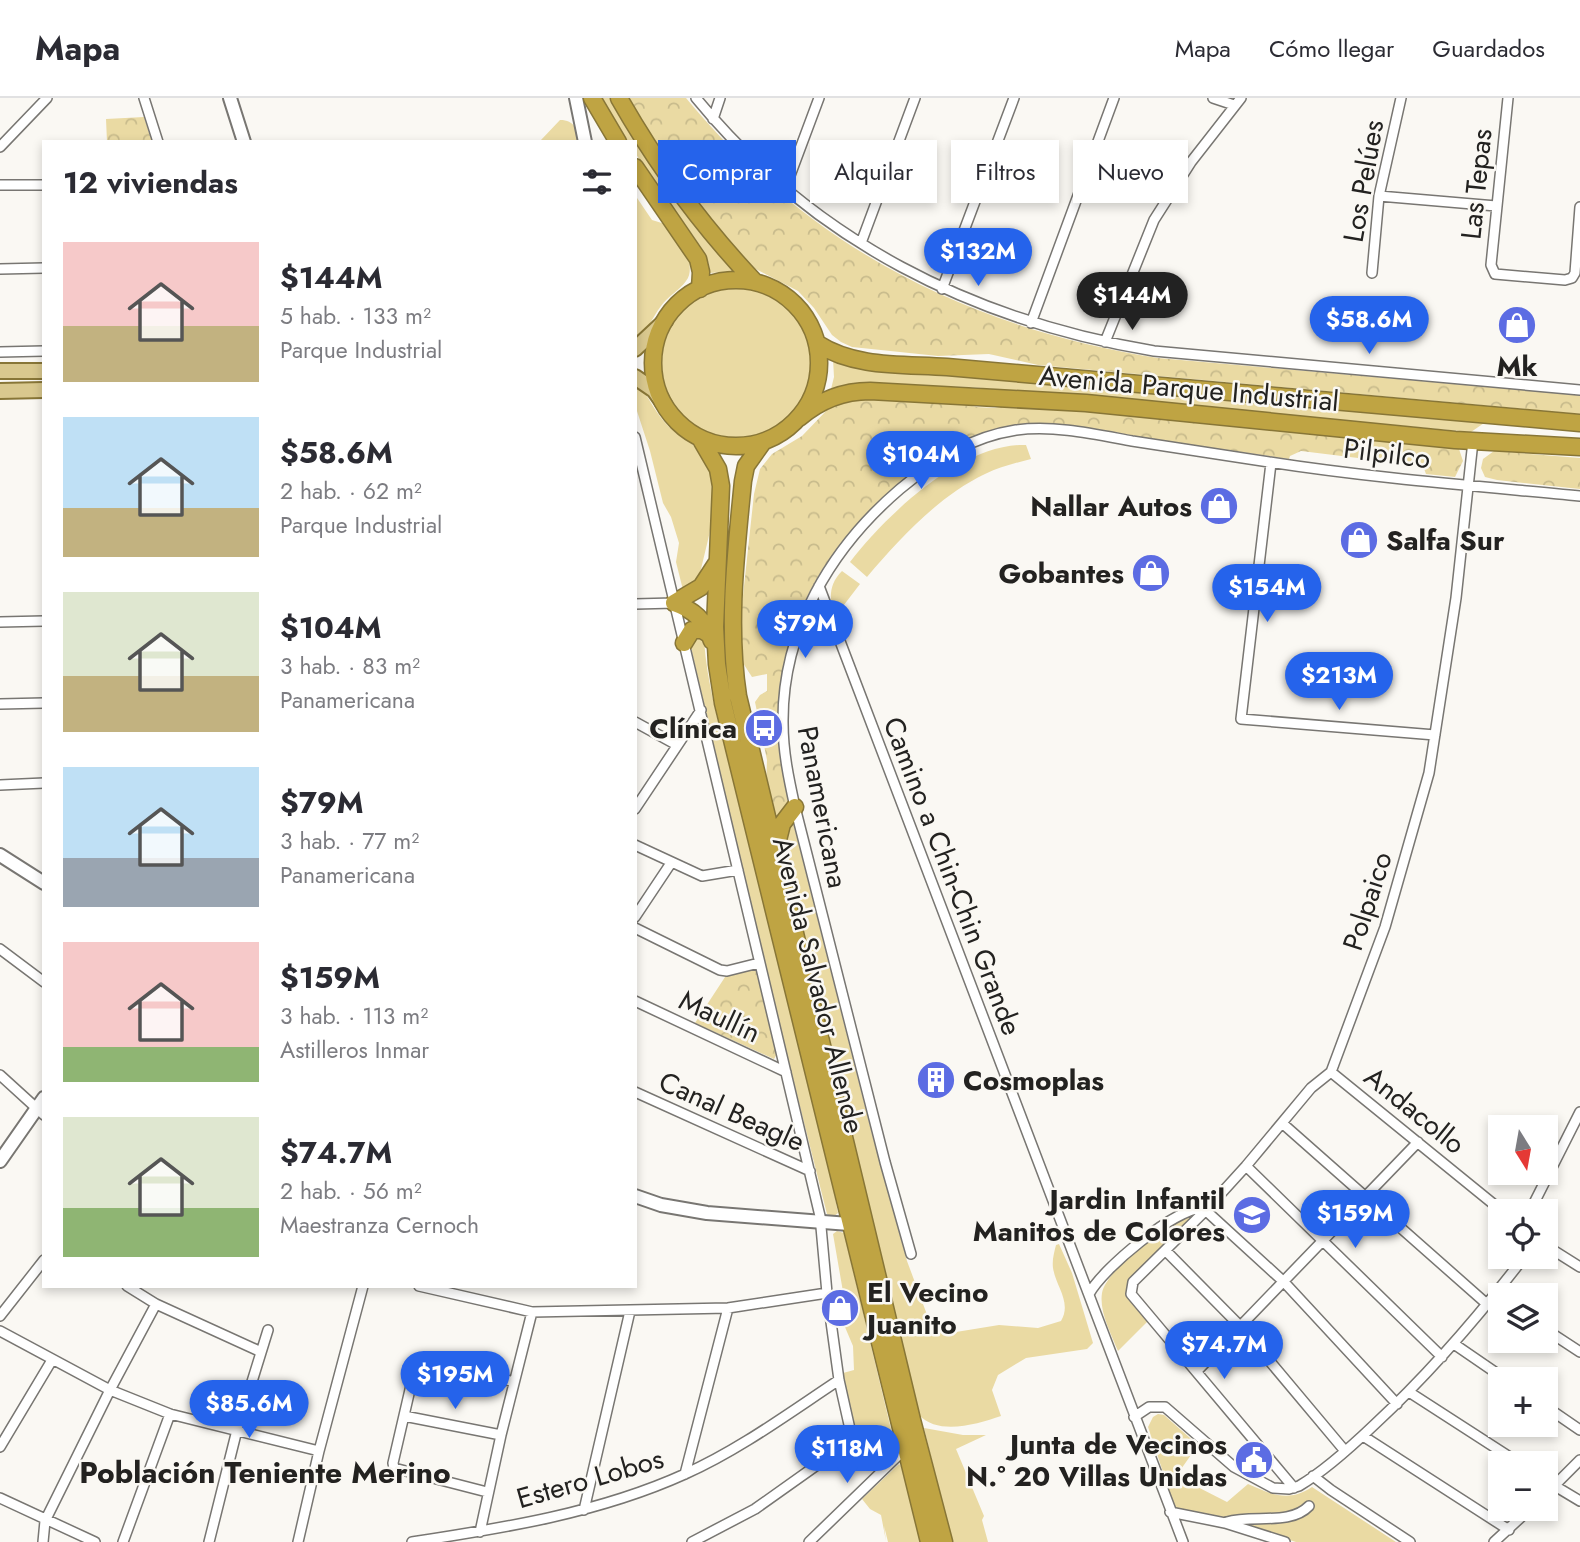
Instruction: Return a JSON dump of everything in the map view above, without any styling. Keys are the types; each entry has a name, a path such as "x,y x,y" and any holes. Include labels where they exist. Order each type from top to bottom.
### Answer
{"highway":[{"path":"592,98 617,140"},
{"path":"619,98 667,175 720,245 755,282"},
{"path":"637,170 698,259 701,272 700,289"},
{"path":"718,282 755,282 769,287 795,304 813,330 820,357 818,383 799,418 777,436 748,446 731,446 700,438 674,418 664,404 654,380 652,362 656,341 674,308 700,289 718,282"},
{"name":"Avenida Parque Industrial","path":"818,344 839,356 862,361 1580,423"},
{"name":"Avenida Parque Industrial","path":"799,418 829,398 849,392 870,391 1086,403 1473,441 1580,447"},
{"path":"1473,441 1498,424 1528,419"},
{"name":"Avenida Salvador Allende","path":"700,438 715,461 722,497 717,562 717,664 723,703 929,1542"},
{"name":"Avenida Salvador Allende","path":"763,442 746,466 743,481 734,579 733,640 738,696 912,1420 944,1542"},
{"path":"674,603 701,587 711,576 717,562"},
{"path":"674,603 698,615 710,635 717,664"},
{"path":"684,643 692,630 702,630 710,635"},
{"path":"775,854 778,831 795,807"}],"main road":[{"path":"637,347 665,321"},
{"path":"0,372 42,370"},
{"path":"637,378 647,384 664,404"},
{"path":"0,391 42,390"}],"street":[{"path":"0,148 4,135 47,98"},
{"path":"144,98 157,140"},
{"path":"230,98 243,140"},
{"path":"576,98 585,140"},
{"path":"696,98 733,140"},
{"path":"713,119 720,98"},
{"path":"796,160 819,98"},
{"path":"861,243 915,98"},
{"path":"942,289 1014,98"},
{"path":"1031,323 1114,98"},
{"path":"1213,98 1234,106"},
{"path":"1105,342 1154,220 1191,162 1241,98"},
{"name":"Los Pelúes","path":"1371,272 1379,196 1401,98"},
{"name":"Las Tepas","path":"1508,98 1491,265 1495,274 1564,280 1572,278 1575,274 1580,207"},
{"path":"0,185 42,185"},
{"path":"1379,196 1496,206"},
{"path":"796,197 900,268 942,289 1031,323 1105,342 1225,359 1580,390"},
{"path":"0,269 42,268"},
{"path":"0,352 42,351"},
{"name":"Panamericana","path":"911,1255 795,807 784,743 785,690 796,640 818,586 852,536 884,503 943,456 980,439 1018,430 1051,429 1189,449"},
{"name":"Polpaico","path":"1197,1371 1131,1294 1133,1282 1206,1210 1311,1087 1331,1072 1385,927 1424,793 1436,735 1456,598 1473,441"},
{"path":"637,446 810,1171 821,1222 839,1380 852,1438 755,1509 692,1542"},
{"name":"Pilpilco","path":"1189,449 1271,463 1580,496"},
{"path":"1271,463 1241,719 1436,735"},
{"name":"Camino a Chin-Chin Grande","path":"818,586 1183,1542"},
{"path":"637,604 674,603"},
{"path":"0,622 42,621"},
{"path":"0,704 42,703"},
{"path":"637,806 701,710"},
{"path":"637,723 677,745"},
{"path":"0,785 42,783"},
{"path":"637,846 702,876 738,870"},
{"path":"0,855 42,882"},
{"path":"637,913 671,863"},
{"path":"637,929 720,970 727,971 759,963"},
{"path":"0,949 42,980"},
{"name":"Maullín","path":"637,1002 786,1072"},
{"name":"Andacollo","path":"1331,1072 1488,1200"},
{"path":"0,1075 41,1107 0,1161"},
{"name":"Canal Beagle","path":"637,1093 810,1171"},
{"path":"1536,1199 1580,1112"},
{"path":"1134,1417 1149,1407 1165,1407 1234,1467 1273,1488 1294,1488 1345,1451 1397,1404 1488,1305 1282,1123"},
{"path":"1294,1488 1197,1371 1418,1142"},
{"path":"1246,1166 1442,1357"},
{"path":"637,1197 661,1205 707,1213 849,1224"},
{"path":"1089,1294 1104,1273 1144,1240 1187,1212 1196,1208 1206,1210 1284,1282 1397,1404"},
{"path":"1166,1251 1241,1326 1345,1451"},
{"path":"1558,1253 1580,1267"},
{"path":"0,1316 42,1264"},
{"path":"130,1288 156,1304 259,1351"},
{"path":"298,1542 362,1288"},
{"path":"428,1288 532,1312 728,1308 827,1293"},
{"path":"43,1542 45,1521 156,1304"},
{"path":"685,1474 728,1308"},
{"path":"584,1510 630,1311"},
{"path":"480,1532 500,1435 532,1312"},
{"path":"209,1542 237,1430 259,1351 268,1330"},
{"path":"0,1331 110,1390 170,1414 319,1451"},
{"path":"1558,1338 1580,1352"},
{"path":"1454,1343 1488,1367"},
{"path":"0,1447 52,1360"},
{"path":"487,1492 394,1468 415,1368 420,1362 429,1360 514,1382"},
{"name":"Estero Lobos","path":"412,1542 480,1532 584,1510 635,1494 685,1474 762,1430 839,1380"},
{"path":"1409,1392 1500,1451"},
{"path":"123,1542 170,1414"},
{"path":"1558,1415 1580,1430"},
{"path":"404,1416 500,1435"},
{"path":"1363,1436 1509,1530"},
{"path":"809,1542 905,1449"},
{"path":"1558,1482 1580,1460"},
{"path":"1313,1476 1410,1542"},
{"path":"1558,1488 1580,1501"},
{"path":"0,1498 95,1542"},
{"path":"1225,1523 1241,1519 1296,1515 1309,1506"},
{"path":"1170,1512 1225,1523 1285,1542"},
{"path":"1494,1542 1518,1521"}],"green space":[{"path":"602,98 612,98 658,163 658,186 637,156 637,140 627,140"},
{"path":"626,98 686,98 724,140 658,140 658,148"},
{"path":"144,117 151,140 107,140 106,119"},
{"path":"560,120 565,120 572,124 579,140 541,140"},
{"path":"637,198 652,220 665,224 689,259 690,268 686,281 664,302 637,341"},
{"path":"670,203 687,203 735,271 710,273 701,247"},
{"path":"696,203 793,203 839,238 897,273 958,302 1021,326 1088,344 1158,358 1580,395 1580,414 1038,365 989,354 938,356 852,347 832,335 814,308 798,291 744,263"},
{"path":"737,288 766,293 791,310 808,335 813,364 808,393 791,418 766,435 737,440 708,435 683,418 666,393 661,364 666,335 683,310 708,293"},
{"path":"833,359 1487,421 1471,432 972,387 862,385 830,393 834,377"},
{"path":"637,386 641,387 669,427 694,446 705,459 711,474 714,508 700,574 696,581 683,590 676,562 679,543 671,517 663,503 637,411"},
{"path":"862,397 946,401 977,407 995,408 1019,403 1121,412 1459,449 1463,461 1455,477 1426,474 1423,466 1301,451 1289,459 1053,424 1004,427 957,444 914,472 865,516 835,551 812,588 795,626 784,667 779,710 781,755 789,803 777,824 766,785 767,760 755,702 767,691 767,674 752,677 743,663 740,623 754,494 760,469 772,454 802,436 827,410 841,402"},
{"path":"1026,445 1031,459 991,472 952,494 907,533 867,577 850,562 865,543 905,504 952,469 977,456 1002,448"},
{"path":"1494,451 1580,458 1580,489 1485,477 1481,468 1483,459"},
{"path":"842,571 860,584 837,614 837,623 831,596 833,583"},
{"path":"691,634 704,640 714,705 831,1177 838,1213 833,1217 827,1214 764,963 689,639"},
{"path":"793,822 873,1138 907,1261 929,1320 943,1330 956,1332 999,1325 1038,1328 1061,1321 1065,1307 1053,1268 1056,1245 1059,1244 1072,1273 1093,1343 1087,1349 1026,1358 998,1375 992,1390 1001,1416 970,1425 947,1427 927,1421 919,1415 814,981 784,835"},
{"path":"756,968 777,1054 774,1059 695,1023 727,974"},
{"path":"1196,1213 1197,1216 1128,1285 1129,1299 1149,1320 1118,1351 1102,1307 1102,1293 1106,1284 1112,1274 1145,1243 1177,1221"},
{"path":"837,1231 844,1233 895,1446 893,1453 877,1471 867,1444 855,1436 843,1373 854,1370 853,1346 842,1320 846,1309 833,1234"},
{"path":"1164,1415 1198,1445 1179,1472 1180,1478 1227,1502 1248,1484 1272,1494 1287,1496 1312,1487 1396,1542 1296,1542 1240,1524 1175,1508 1148,1427 1153,1417"},
{"path":"924,1428 963,1435 986,1435 956,1449 984,1516 982,1520 988,1542 952,1542"},
{"path":"899,1464 921,1542 888,1542 884,1526 886,1541 881,1515 870,1509 862,1499"}],"place":[{"name":"Mk","path":"1517,325"},
{"name":"Nallar Autos","path":"1219,506"},
{"name":"Salfa Sur","path":"1359,540"},
{"name":"Gobantes","path":"1151,573"},
{"name":"Clínica","path":"764,728"},
{"name":"Cosmoplas","path":"936,1080"},
{"name":"Jardin Infantil Manitos de Colores","path":"1252,1215"},
{"name":"El Vecino Juanito","path":"840,1308"},
{"name":"Junta de Vecinos N.º 20 Villas Unidas","path":"1254,1460"}],"district":[{"name":"Población Teniente Merino","path":"265,1473"}]}
